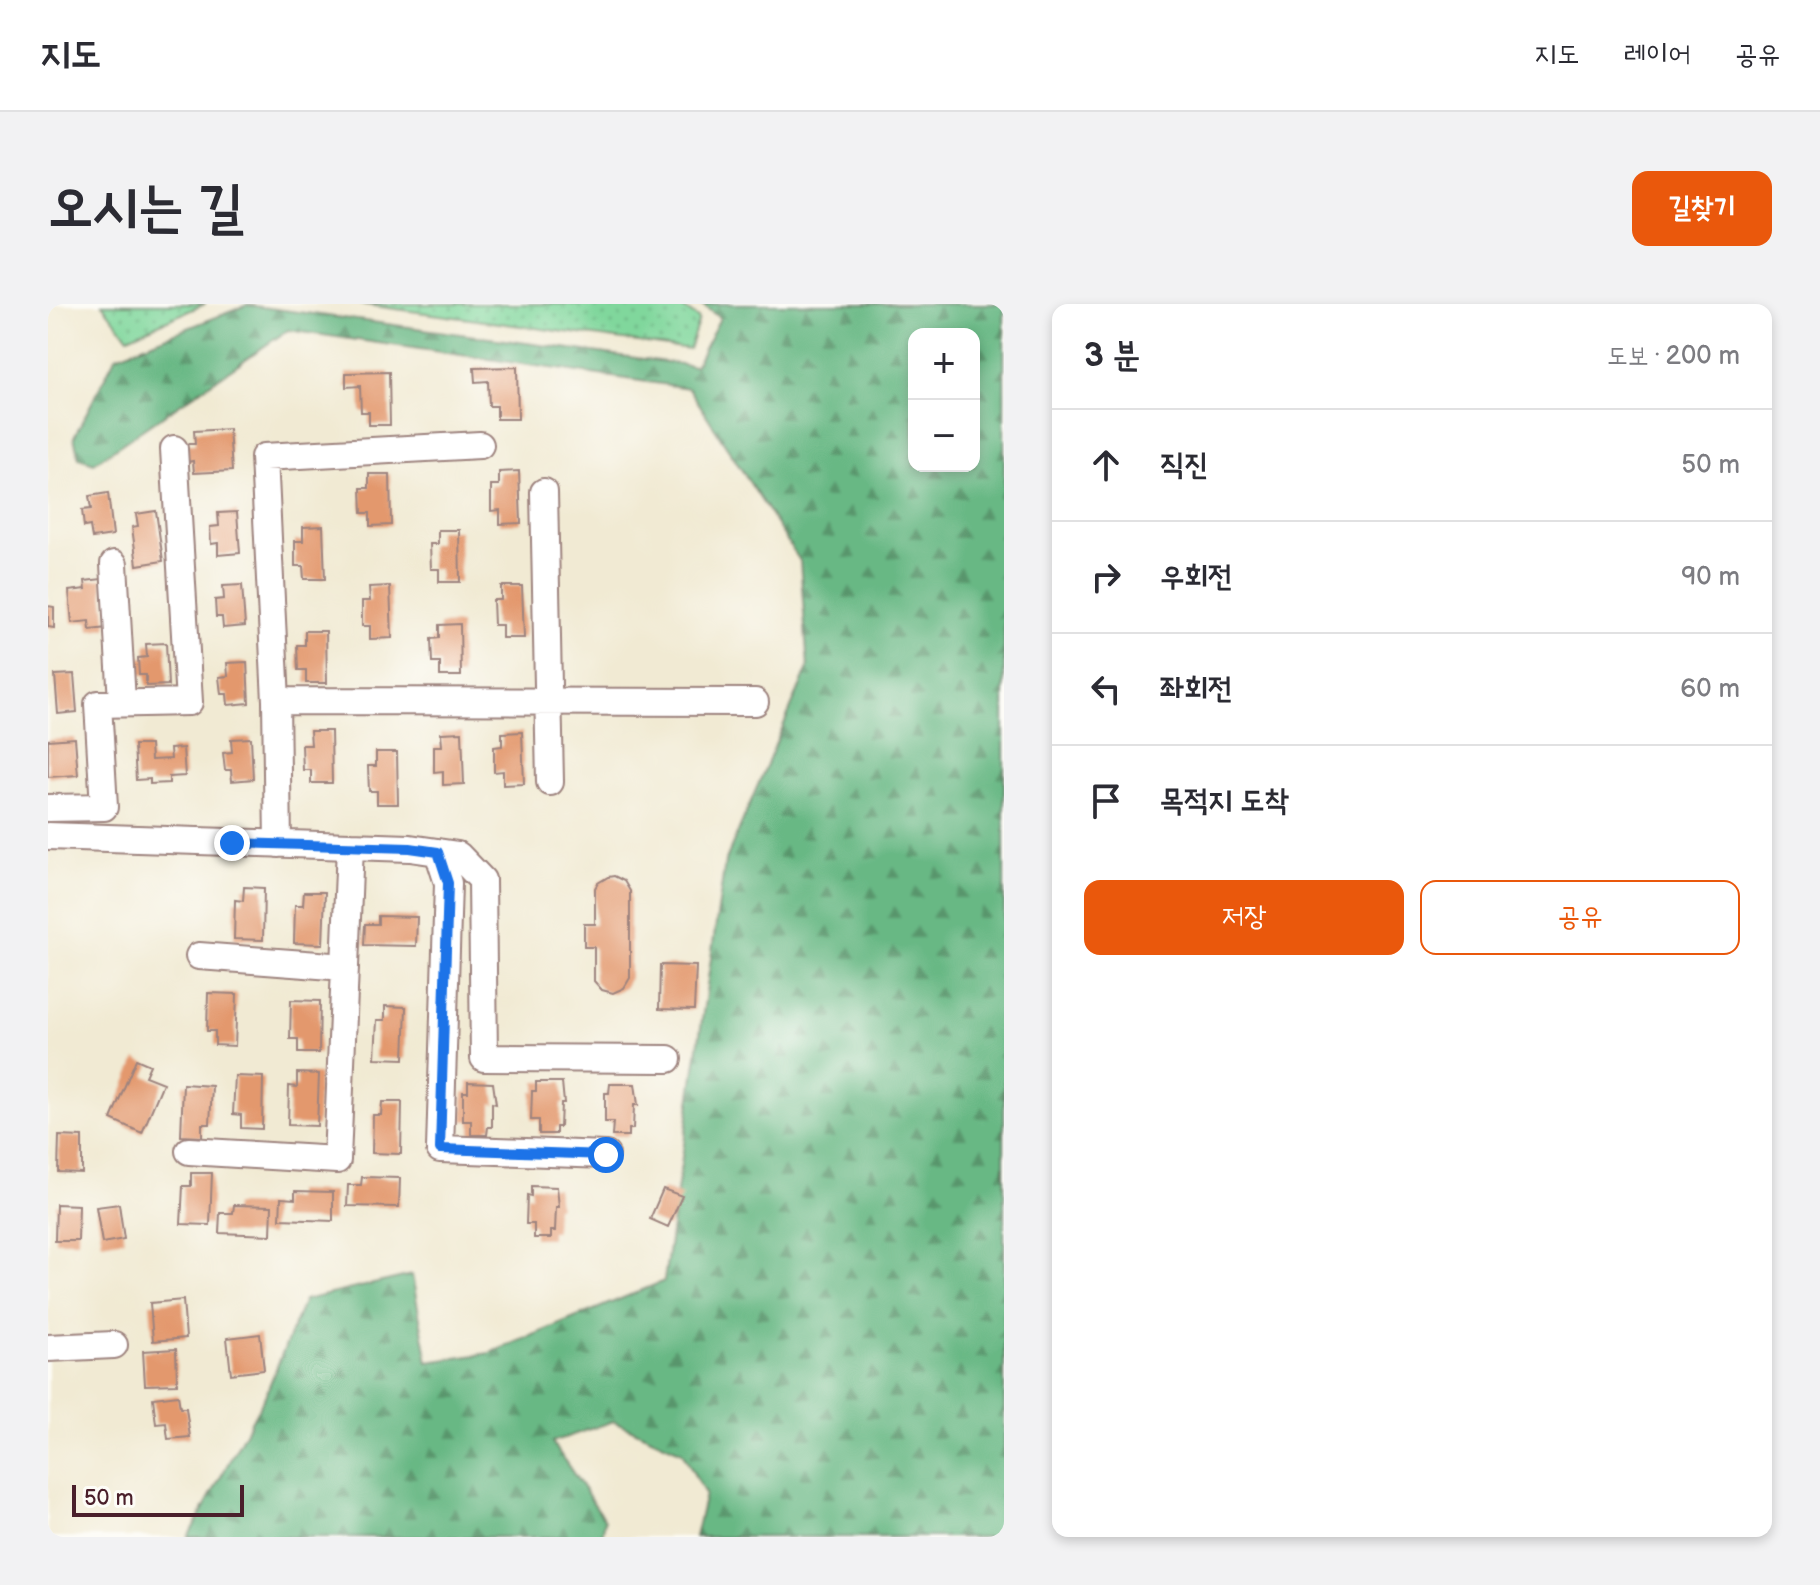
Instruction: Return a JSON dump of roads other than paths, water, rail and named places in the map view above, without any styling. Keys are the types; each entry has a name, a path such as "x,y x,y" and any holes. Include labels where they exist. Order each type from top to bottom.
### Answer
{"street":[{"path":"278,844 276,701 264,457 480,445"},
{"path":"48,808 104,807 98,704 189,702 174,449"},
{"path":"544,492 550,782"},
{"path":"114,564 122,702"},
{"path":"276,701 755,702"},
{"path":"48,836 410,848 458,855 482,880 484,1058 668,1059"},
{"path":"189,1151 337,1160 350,846"},
{"path":"438,852 448,883 440,1149 606,1155"},
{"path":"199,956 345,967"},
{"path":"48,1348 114,1345"}]}
